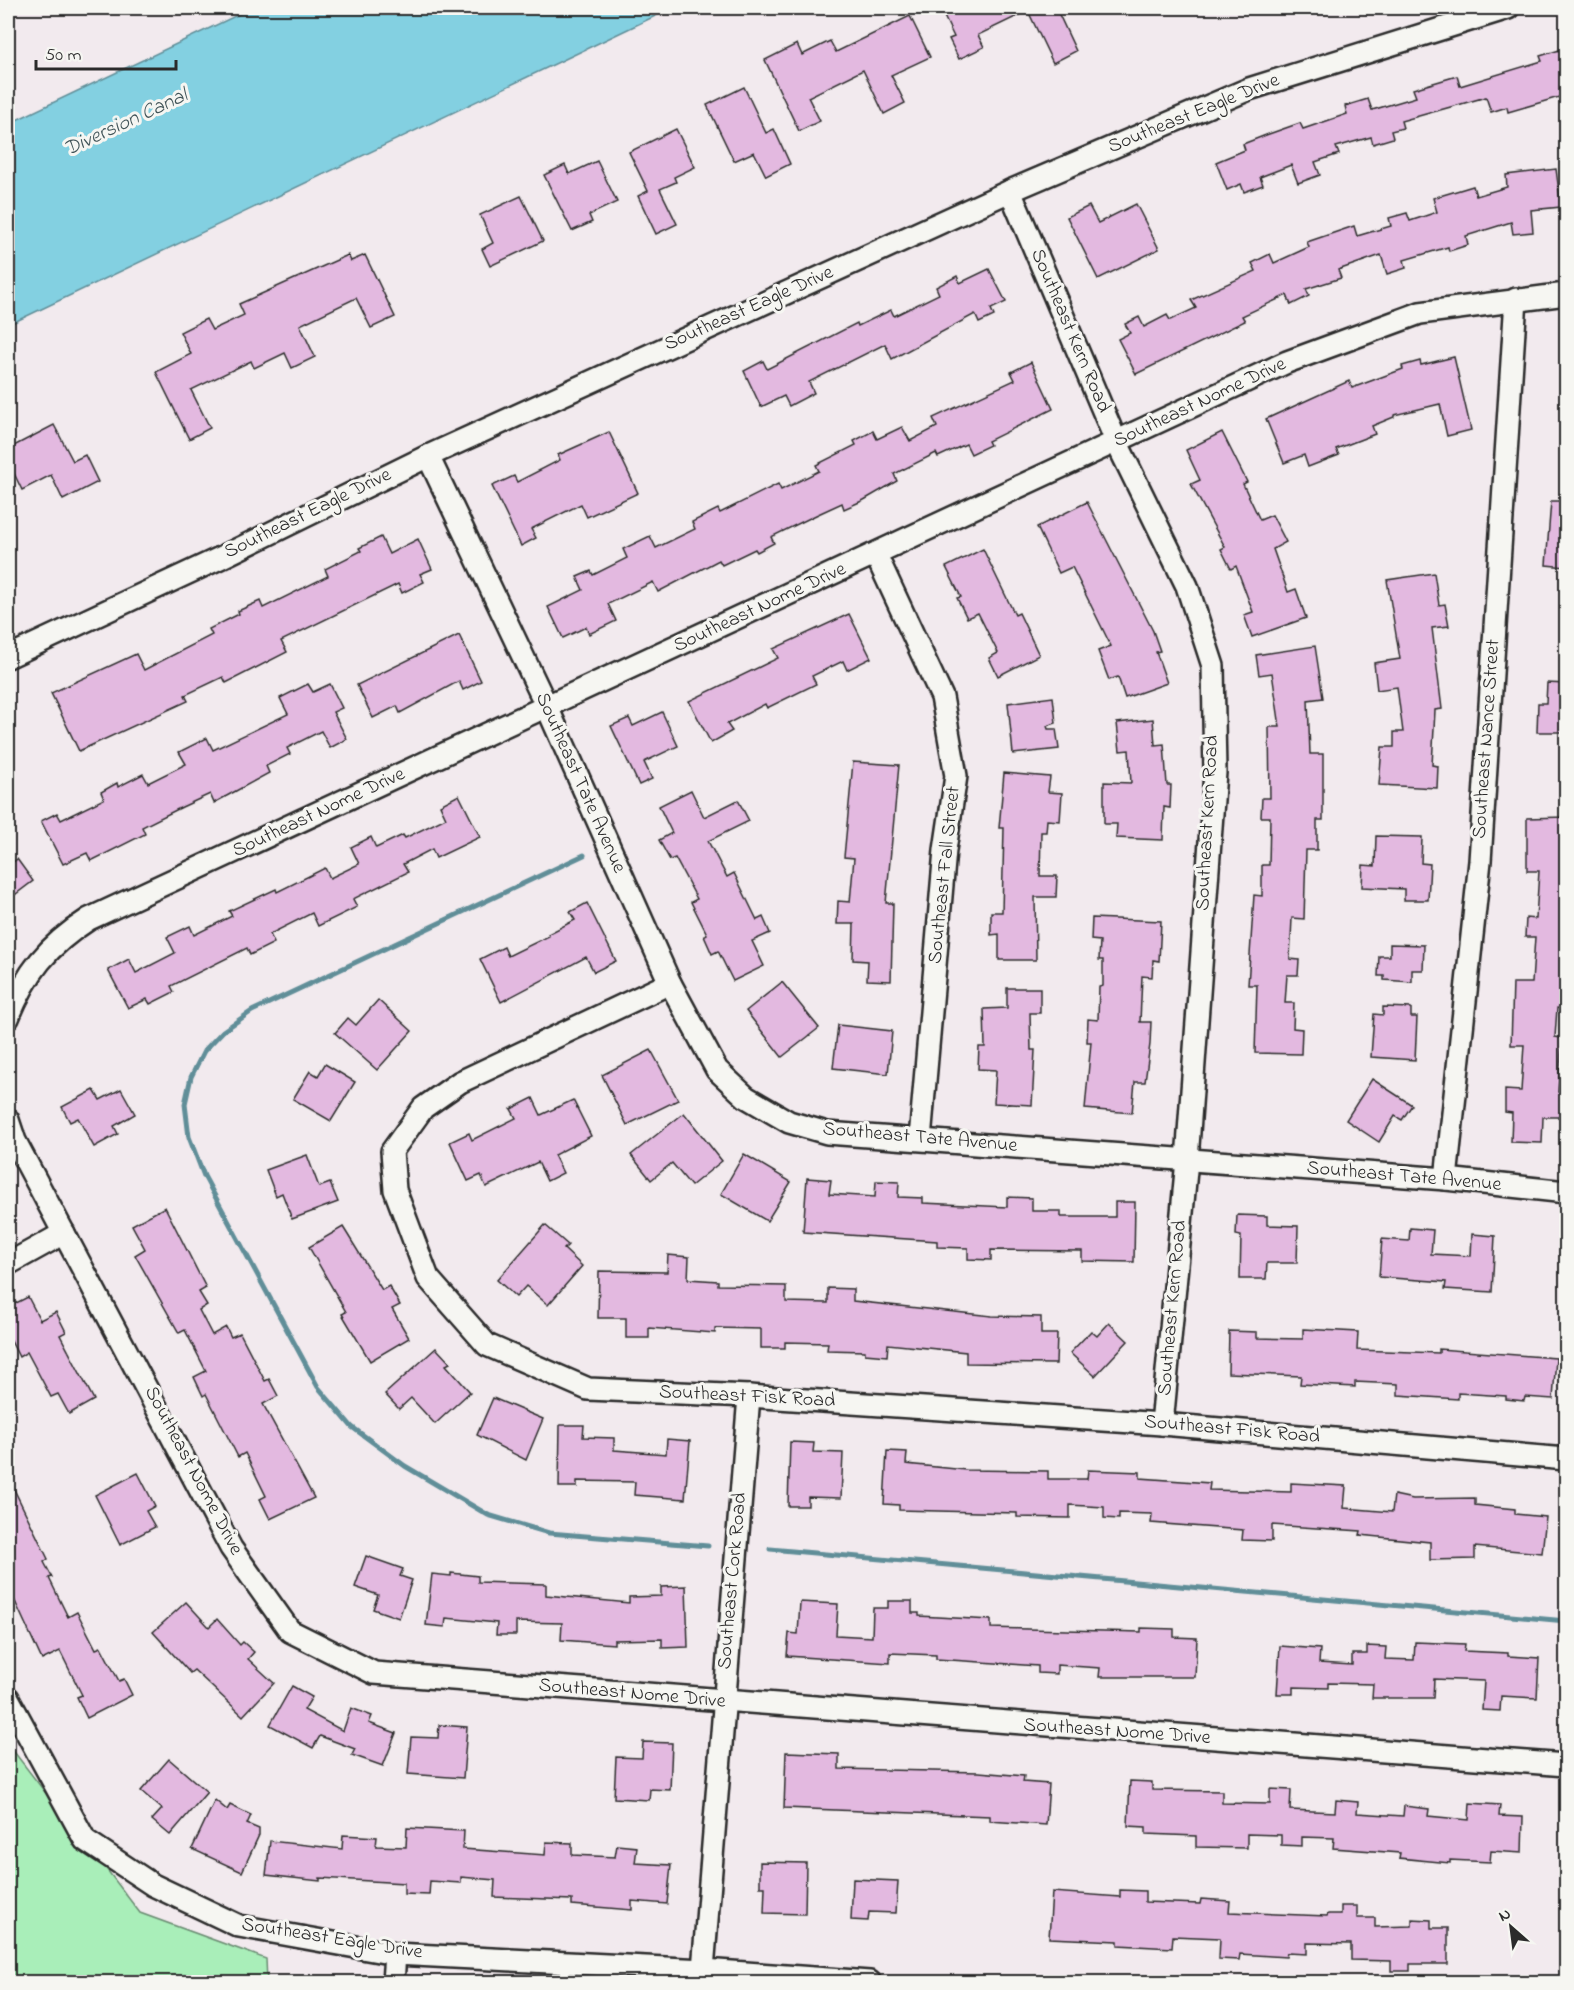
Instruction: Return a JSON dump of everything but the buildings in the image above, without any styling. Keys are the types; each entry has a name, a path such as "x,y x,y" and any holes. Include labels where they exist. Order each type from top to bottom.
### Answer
{"street":[{"name":"Southeast Eagle Drive","path":"8,657 220,558 428,456 1010,191 1249,89 1508,8"},
{"name":"Southeast Kern Road","path":"1010,191 1116,441 1187,586 1213,666 1215,772 1187,1160 1162,1424"},
{"name":"Southeast Nome Drive","path":"8,1018 32,969 49,948 89,919 876,555 1116,441 1287,362 1420,313 1566,294"},
{"name":"Southeast Nance Street","path":"1446,1179 1480,861 1516,299"},
{"name":"Southeast Tate Avenue","path":"428,456 546,707 670,983 717,1070 746,1097 789,1122 827,1133 1446,1179 1566,1192"},
{"name":"Southeast Fall Street","path":"876,555 942,697 956,776 945,850 920,1139"},
{"name":"Southeast Fisk Road","path":"670,983 460,1082 423,1108 392,1151 395,1190 428,1278 487,1345 588,1389 749,1396 1162,1424 1566,1460"},
{"name":"Southeast Nome Drive","path":"8,1120 15,1142 231,1548 290,1631 374,1673 723,1702 1566,1765"},
{"path":"8,1263 64,1233"},
{"name":"Southeast Cork Road","path":"703,1976 749,1396"},
{"name":"Southeast Eagle Drive","path":"8,1698 85,1840 153,1885 239,1926 395,1954 703,1976 870,1983"},
{"path":"393,1983 395,1954"}],"green space":[{"path":"8,1744 48,1796 77,1845 101,1862 140,1913 266,1959 267,1982 8,1982"}],"water":[{"name":"Diversion Canal","path":"252,8 672,8 8,325 8,124"}],"waterway":[{"path":"584,855 252,1011 223,1031 204,1051 191,1077 185,1104 189,1137 204,1176 318,1387 352,1427 405,1466 488,1515 549,1533 708,1546"},
{"path":"770,1549 1566,1621"}]}
